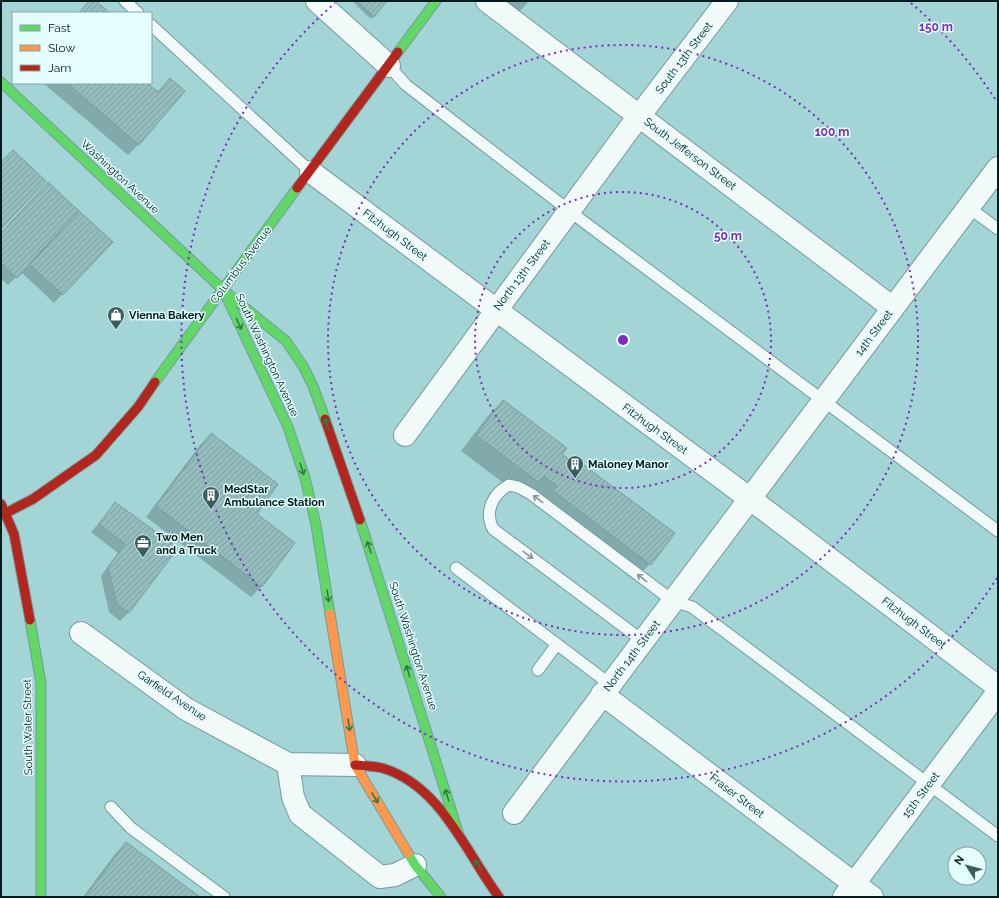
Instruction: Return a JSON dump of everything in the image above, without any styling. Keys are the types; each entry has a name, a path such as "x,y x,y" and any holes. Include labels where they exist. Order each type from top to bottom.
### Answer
{"main road":[{"name":"Columbus Avenue","path":"3,511 33,499 96,455 138,407 222,289 311,172 436,1"},
{"name":"Washington Avenue","path":"1,82 222,289"},
{"name":"South Washington Avenue","path":"222,289 288,427 305,478 316,525 355,765"},
{"name":"South Washington Avenue","path":"222,289 286,341 303,366 313,386 363,529 458,832"},
{"name":"South Water Street","path":"3,511 14,534 27,601 40,683 41,897"},
{"path":"355,765 384,769 408,780 426,795 458,832 490,886 499,897"},
{"path":"355,765 415,865 441,897"}],"street":[{"path":"317,1 389,66"},
{"name":"South Jefferson Street","path":"487,1 893,308"},
{"name":"South 13th Street","path":"640,116 727,1"},
{"name":"North 13th Street","path":"405,435 640,116"},
{"name":"14th Street","path":"750,499 998,168"},
{"name":"Fitzhugh Street","path":"311,172 750,499 998,687"},
{"name":"North 14th Street","path":"514,813 750,499"},
{"name":"Garfield Avenue","path":"81,633 186,709 288,764 355,765"},
{"name":"Fraser Street","path":"607,690 849,890 872,897"},
{"name":"15th Street","path":"849,890 998,692"},
{"path":"288,764 293,797 300,814 322,833 380,877 395,875 415,865"}],"lane":[{"path":"125,1 137,12"},
{"path":"152,26 311,172"},
{"path":"389,66 406,85 570,211 998,531"},
{"path":"968,208 998,230"},
{"path":"643,641 493,529 489,520 489,510 492,502 500,490 509,485 518,487 531,494 673,601 692,607 998,836"},
{"path":"456,568 557,644 607,690"},
{"path":"538,670 557,644"},
{"path":"111,807 131,828 224,897"}],"building":[{"path":"89,1 96,1 109,12 80,12"},
{"path":"357,1 387,1 374,17"},
{"path":"170,78 185,91 139,145 68,84 148,84 158,92"},
{"path":"13,150 46,181 1,229 1,162"},
{"path":"48,182 79,211 17,278 1,263 1,233"},
{"path":"79,211 113,242 63,295 29,264"},
{"name":"Maloney Manor","path":"503,400 567,448 562,454 574,463 577,460 675,533 651,565 553,491 557,486 544,476 539,483 476,435"},
{"name":"MedStar Ambulance Station","path":"211,433 278,484 257,514 295,543 262,587 156,506"},
{"name":"Two Men and a Truck","path":"115,502 178,548 129,613 117,604 108,567 125,544 99,524"},
{"path":"126,842 200,897 85,897"}],"traffic: fast":[{"path":"398,52 436,1"},
{"path":"1,82 222,289 286,341 303,366 313,386 325,419"},
{"path":"155,382 297,188"},
{"path":"225,294 288,427 305,478 316,525 330,614"},
{"path":"360,520 458,832"},
{"path":"30,620 41,683 41,897"},
{"path":"408,853 415,865 441,897"}],"traffic: slow":[{"path":"330,614 355,765 408,853"}],"traffic: jam":[{"path":"297,188 398,52"},
{"path":"6,513 33,499 96,455 138,407 155,382"},
{"path":"325,419 360,520"},
{"path":"1,504 14,534 30,620"},
{"path":"355,765 382,768 403,777 421,789 450,822 499,897"}],"place":[{"name":"Vienna Bakery","path":"116,330"},
{"name":"Maloney Manor","path":"575,479"},
{"name":"MedStar Ambulance Station","path":"211,510"},
{"name":"Two Men and a Truck","path":"143,558"}]}
